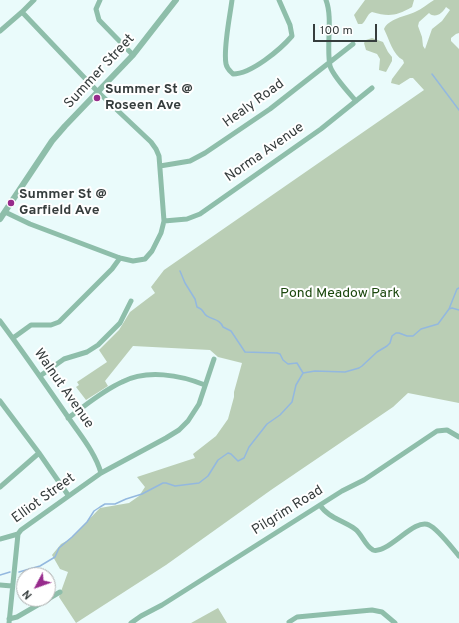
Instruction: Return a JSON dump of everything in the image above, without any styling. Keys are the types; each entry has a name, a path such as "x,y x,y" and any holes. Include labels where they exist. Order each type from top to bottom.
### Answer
{"street":[{"path":"0,31 34,0"},
{"path":"100,0 96,9 99,20 133,55"},
{"name":"Summer Street","path":"0,219 52,141 133,55 176,0"},
{"path":"232,0 226,45 226,64 233,74 240,74 264,60 292,36 290,26 279,0"},
{"path":"326,0 330,17 328,29 330,66 356,101"},
{"path":"5,212 30,224 120,258 134,261 145,259 152,251 161,233 164,220 160,166 156,149 151,142 98,92 22,12"},
{"name":"Healy Road","path":"160,166 190,161 205,153 270,109 353,44"},
{"name":"Norma Avenue","path":"164,220 187,219 200,214 297,146 372,88"},
{"path":"13,338 31,325 51,325 59,322 112,269 120,258"},
{"path":"40,376 64,359 86,352 98,345 120,323 131,301"},
{"name":"Walnut Avenue","path":"0,321 40,376 96,459 101,473"},
{"name":"Elliot Street","path":"0,539 18,534 21,530 101,473 178,430 194,413 214,359"},
{"path":"68,418 113,386 133,378 162,375 186,379 205,385"},
{"path":"0,401 39,453 68,496"},
{"name":"Pilgrim Road","path":"131,623 320,505 364,480 437,431 447,430 459,437"},
{"path":"0,487 39,453"},
{"path":"320,505 325,511 355,529 374,550 382,548 418,525 426,523 432,527 459,556"},
{"path":"9,621 18,534"},
{"path":"0,585 12,586"},
{"path":"56,594 60,592"},
{"path":"9,621 34,607"},
{"path":"290,622 297,617 372,610 382,612 395,623"}],"green space":[{"path":"365,0 414,0 412,7 397,14 383,15 372,12 362,24 358,24 354,15"},
{"name":"Pond Meadow Park","path":"434,0 459,0 459,33 451,38 451,41 459,49 459,403 408,393 393,407 271,490 166,565 76,623 59,597 68,572 60,569 52,555 61,544 70,539 100,508 129,503 139,496 145,487 137,477 195,458 193,454 216,436 228,419 242,363 218,357 210,350 133,346 105,381 108,386 86,400 76,387 79,385 77,382 107,362 99,350 119,330 130,312 155,293 151,287 164,270 424,90 413,78 410,78 399,85 391,83 392,79 404,63 394,51 384,29 393,20 418,11","holes":["446,7 450,10 442,21 432,29 425,49 418,26 419,22 429,13 431,15 439,14"]},
{"path":"372,38 383,42 392,57 392,61 386,72 379,70 380,59 377,54 366,50 364,43 366,40"},
{"path":"218,608 227,623 191,623"}],"waterway":[{"path":"432,74 459,110"},
{"path":"180,271 185,283 195,299 197,307 201,309 204,314 218,321 223,327 231,331 245,352 280,354 283,360 288,364 297,363 303,373"},
{"path":"449,309 457,289 459,288"},
{"path":"36,567 55,557 59,548 87,522 94,511 105,504 115,504 142,494 163,483 175,486 199,483 208,476 218,460 228,453 238,461 244,458 249,447 267,424 280,415 292,402 296,385 303,373 315,371 345,372 359,368 377,352 387,346 390,343 392,336 396,333 413,336 421,329 438,324 449,309 452,308 459,310"},
{"path":"0,575 10,572"}],"place":[{"name":"Summer St @ Roseen Ave","path":"97,98"},
{"name":"Summer St @ Garfield Ave","path":"11,203"}]}
